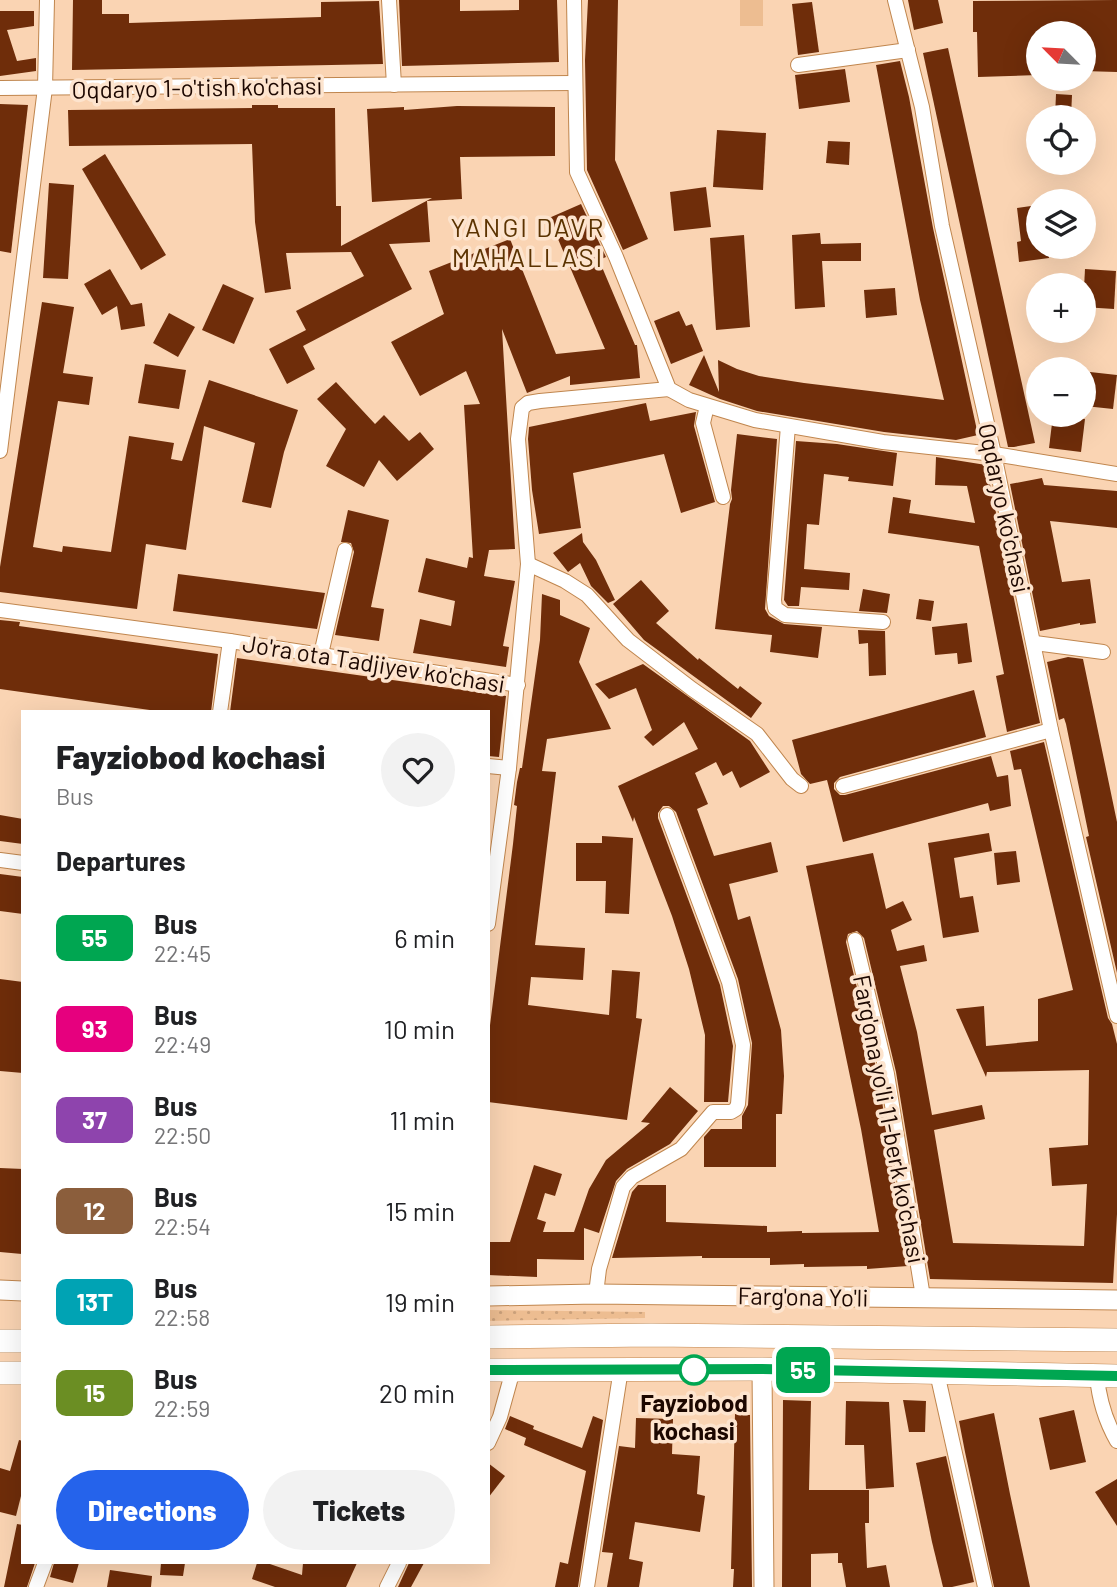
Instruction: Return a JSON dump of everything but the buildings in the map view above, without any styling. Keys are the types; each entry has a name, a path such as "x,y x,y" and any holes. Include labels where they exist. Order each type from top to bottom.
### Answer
{"main road":[{"path":"1028,1338 1117,1330"},
{"name":"Farg'ona Yo'li","path":"490,1337 661,1335 1117,1340"},
{"path":"0,1341 21,1341"},
{"path":"490,1370 762,1369 1107,1376"},
{"path":"0,1373 21,1373"}],"street":[{"path":"0,451 45,89 47,0"},
{"path":"389,0 394,85"},
{"path":"574,0 577,172 621,270 669,389"},
{"name":"Oqdaryo ko'chasi","path":"895,0 922,107 942,226 1035,643 1051,730 1117,1016"},
{"path":"798,65 908,50"},
{"name":"Oqdaryo 1-o'tish ko'chasi","path":"0,88 574,83"},
{"path":"490,910 509,768 528,564 518,439 522,408 528,403 669,389 689,400 788,426 883,442 994,454 1117,474"},
{"path":"707,405 703,423 723,497"},
{"path":"788,426 775,608 785,615 883,622"},
{"path":"321,654 345,550"},
{"path":"528,564 565,581 587,595 628,640 757,734 792,779 801,786"},
{"name":"Jo'ra ota Tadjiyev ko'chasi","path":"0,610 321,654 517,685"},
{"name":"Jo'ra ota Tadjiyev ko'chasi","path":"220,710 230,641"},
{"path":"1035,643 1103,652"},
{"path":"843,786 1051,730"},
{"path":"490,765 509,768"},
{"path":"596,1294 598,1269 623,1187 632,1177 681,1149 713,1112 732,1112 738,1104 743,1045 729,982 667,815"},
{"path":"0,860 21,863"},
{"name":"Farg'ona yo'li 11-berk ko'chasi","path":"856,940 887,1074 923,1297"},
{"path":"0,1290 21,1291"},
{"name":"Farg'ona Yo'li","path":"490,1296 596,1294 1117,1300"},
{"path":"587,1587 621,1369"},
{"path":"762,1369 765,1587"},
{"path":"490,1439 500,1417 513,1370"},
{"path":"937,1373 985,1587"},
{"path":"1107,1376 1099,1400 1117,1441"},
{"path":"36,1587 45,1564"},
{"path":"387,1587 398,1564"}],"shaded area":[{"path":"740,0 763,0 763,26 740,26"},
{"path":"490,1310 645,1312 645,1318 490,1321"}],"bus line":[{"name":"55","path":"490,1370 762,1369 1117,1376"}],"place":[{"name":"Fayziobod kochasi","path":"694,1370"}],"district":[{"name":"YANGI DAVR MAHALLASI","path":"528,241"}]}
